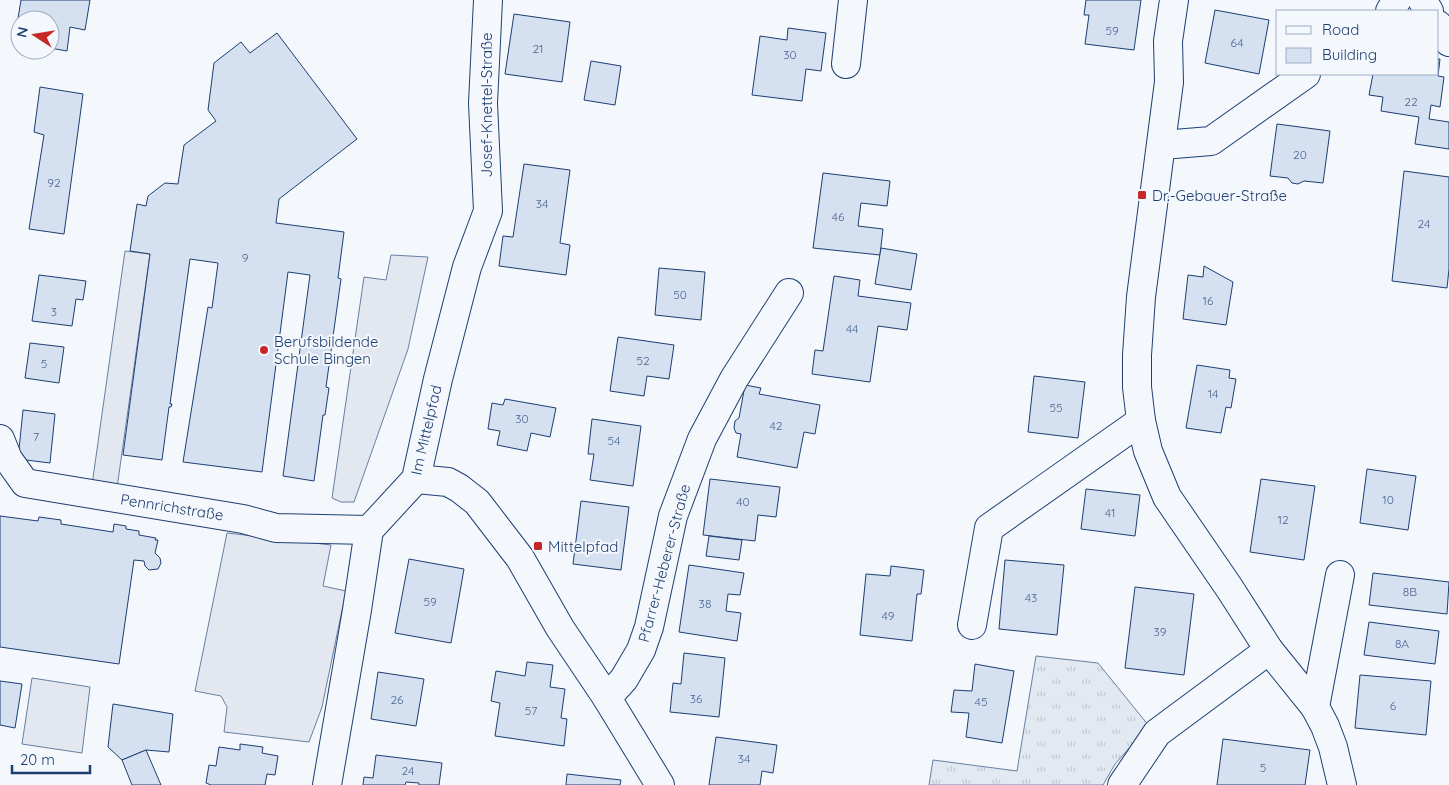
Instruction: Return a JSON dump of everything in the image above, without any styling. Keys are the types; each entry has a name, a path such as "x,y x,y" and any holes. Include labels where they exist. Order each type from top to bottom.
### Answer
{"street":[{"name":"Josef-Knettel-Straße","path":"488,0 483,103 488,211"},
{"path":"846,64 853,0"},
{"path":"1174,0 1168,41 1169,82 1141,297 1137,363 1137,387 1141,421 1148,451 1167,497 1269,650 1315,707 1333,747 1342,785"},
{"path":"1439,27 1449,42"},
{"path":"1162,145 1211,141 1305,75"},
{"name":"Im Mittelpfad","path":"369,530 416,479 438,379 467,268 488,211"},
{"name":"Pfarrer-Heberer-Straße","path":"606,698 624,679 641,650 649,627 673,516 702,439 734,379 789,293"},
{"path":"972,625 989,528 1141,421"},
{"name":"Pennrichstraße","path":"0,439 8,459 25,483 243,519 276,528 369,530"},
{"path":"416,479 448,482 459,488 476,502 520,558 560,628 660,785"},
{"path":"327,785 369,530"},
{"path":"1315,707 1340,576"},
{"path":"1122,785 1157,733 1269,650"}],"green space":[{"path":"1036,656 1098,663 1149,726 1115,764 1103,785 929,785 933,760 1017,771"}],"shaded area":[{"path":"125,251 150,254 117,488 92,485"},
{"path":"391,255 428,257 408,349 354,502 341,502 332,498 364,277 386,280"},
{"path":"227,533 331,545 323,586 346,591 322,707 309,742 224,732 227,707 221,696 195,691"},
{"path":"32,678 90,687 82,753 22,744"}],"building":[{"path":"21,0 90,0 85,30 70,27 67,51 60,50 60,10 19,10"},
{"path":"1086,0 1141,0 1134,50 1085,44 1089,15 1084,15"},
{"path":"1215,10 1269,20 1259,74 1205,63"},
{"path":"514,14 570,22 562,82 505,74"},
{"path":"788,28 826,33 821,71 806,69 802,101 752,95 760,36 787,40"},
{"path":"277,33 357,139 279,199 276,223 344,232 338,278 341,279 326,387 329,388 325,415 323,415 314,481 283,476 310,275 288,272 262,472 183,462 208,307 212,308 218,263 190,259 170,404 172,404 169,407 162,460 123,455 150,254 130,251 137,204 146,206 148,196 165,183 178,184 184,145 216,121 208,110 214,63 241,42 250,53"},
{"path":"591,61 621,66 615,105 584,100"},
{"path":"1373,75 1438,75 1444,77 1440,107 1431,105 1429,119 1449,122 1449,149 1415,144 1419,117 1381,111 1383,97 1369,95"},
{"path":"40,87 83,94 64,234 29,229 44,135 34,132"},
{"path":"1277,124 1330,131 1323,183 1304,181 1298,184 1292,183 1288,178 1270,176"},
{"path":"524,164 570,170 560,243 570,245 566,275 499,266 503,236 513,237"},
{"path":"1404,171 1449,177 1449,269 1447,288 1392,281"},
{"path":"823,173 890,181 887,206 861,203 858,226 883,229 880,255 813,248"},
{"path":"881,248 917,254 911,290 875,284"},
{"path":"1204,266 1233,282 1226,325 1183,319 1188,275 1203,277"},
{"path":"659,268 705,272 701,320 655,315"},
{"path":"39,275 86,281 83,300 76,299 72,326 32,321"},
{"path":"834,276 860,280 858,296 911,303 907,330 878,326 870,382 812,374 815,350 823,351"},
{"path":"618,337 674,345 669,379 647,376 644,396 610,391"},
{"path":"30,343 64,347 59,383 25,378"},
{"path":"1197,365 1230,370 1229,378 1236,379 1231,408 1226,407 1221,433 1186,428"},
{"path":"1034,376 1085,382 1078,438 1028,432"},
{"path":"745,385 761,388 759,394 820,405 815,434 804,432 797,468 737,457 741,434 736,433 734,428 735,421 739,418"},
{"path":"505,399 556,408 550,437 531,433 527,451 497,445 500,431 488,429 492,403 503,405"},
{"path":"23,410 55,414 50,463 18,459"},
{"path":"592,419 641,426 633,486 590,480 594,454 588,454"},
{"path":"1367,469 1416,476 1408,530 1360,523"},
{"path":"710,479 780,487 776,517 758,515 755,541 703,535"},
{"path":"1261,479 1315,486 1304,560 1250,552"},
{"path":"1086,489 1140,495 1135,536 1081,529"},
{"path":"581,501 629,507 621,570 573,564"},
{"path":"0,516 38,521 39,517 61,520 61,524 113,532 114,524 126,526 126,529 139,531 139,535 158,540 155,553 160,558 161,563 158,569 149,570 145,566 144,561 134,560 119,664 0,647"},
{"path":"709,536 742,540 739,560 706,556"},
{"path":"409,559 464,569 451,643 395,633"},
{"path":"1005,560 1064,565 1057,635 999,629"},
{"path":"689,565 744,573 740,595 728,594 726,611 741,613 737,641 679,632"},
{"path":"891,566 924,570 921,594 917,594 912,641 860,635 866,574 890,576"},
{"path":"1373,573 1449,582 1447,614 1369,605"},
{"path":"1135,587 1194,594 1184,675 1125,668"},
{"path":"1369,622 1439,631 1435,664 1364,655"},
{"path":"684,653 725,658 719,717 670,712 673,683 681,684"},
{"path":"527,662 553,665 550,687 565,689 561,718 567,719 564,746 495,736 500,703 491,701 496,671 525,676"},
{"path":"975,664 1014,671 1002,743 966,737 969,713 951,712 954,690 972,691"},
{"path":"378,672 424,679 416,726 371,719"},
{"path":"1360,675 1431,681 1426,735 1355,728"},
{"path":"0,681 22,684 15,728 0,725"},
{"path":"113,704 173,714 169,752 146,750 122,760 108,747"},
{"path":"716,737 777,745 773,773 762,771 760,785 709,785"},
{"path":"1223,739 1310,750 1305,785 1217,785"},
{"path":"240,744 263,747 262,753 278,756 275,775 267,774 265,785 211,785 206,783 209,765 216,766 219,747 240,750"},
{"path":"146,750 161,785 132,785 122,760"},
{"path":"376,755 442,763 439,785 419,785 419,783 406,782 405,785 363,785 364,777 373,778"},
{"path":"567,774 621,780 620,785 566,785"}],"place":[{"name":"Dr.-Gebauer-Straße","path":"1142,195"},
{"name":"Berufsbildende Schule Bingen","path":"264,350"},
{"name":"Mittelpfad","path":"538,546"}]}
